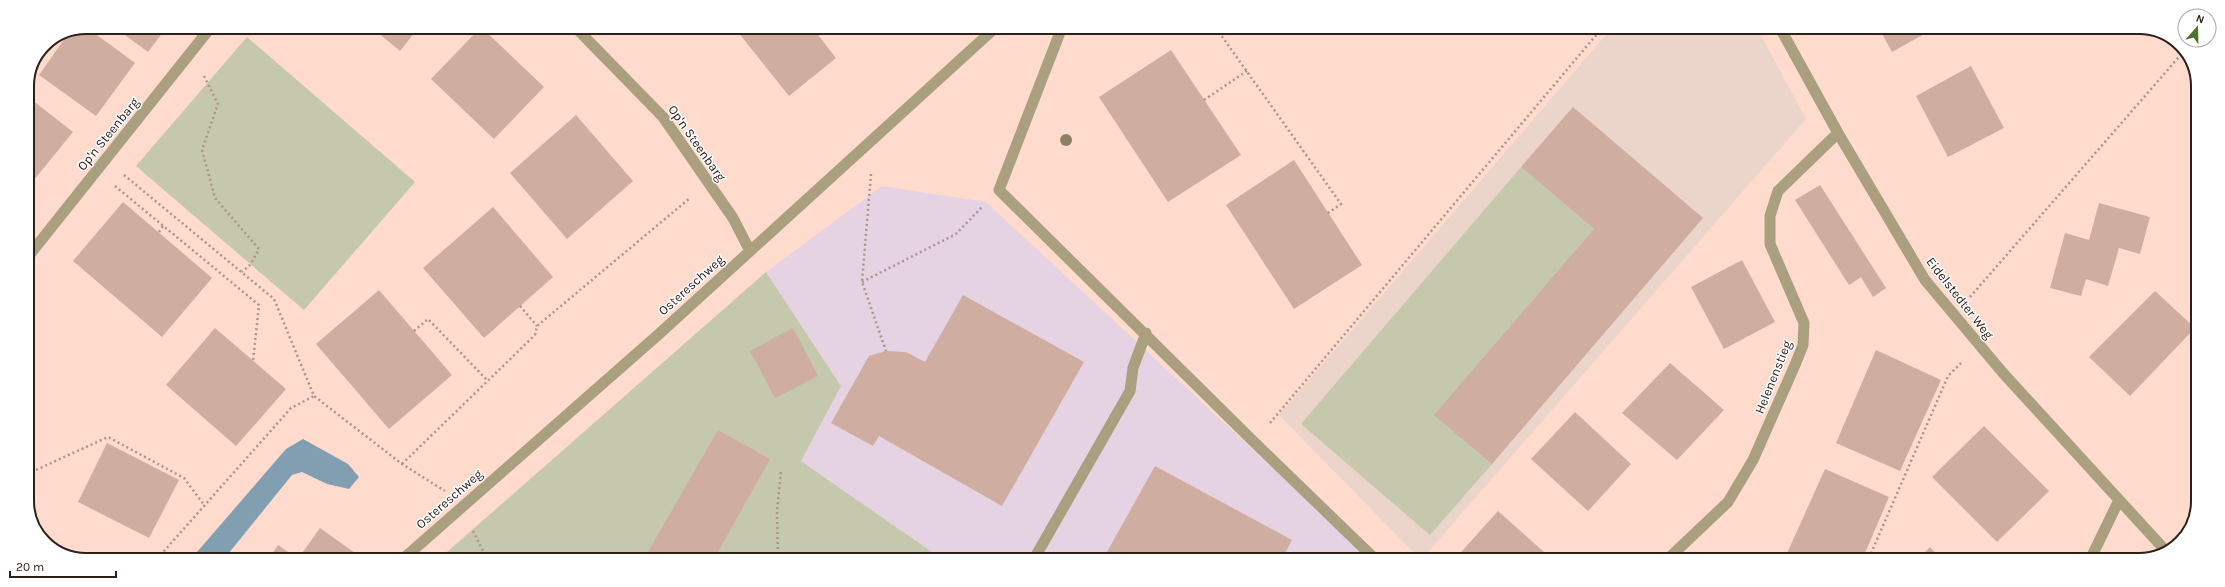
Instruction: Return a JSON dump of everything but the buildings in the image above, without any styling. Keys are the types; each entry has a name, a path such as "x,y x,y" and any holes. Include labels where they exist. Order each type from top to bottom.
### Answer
{"street":[{"name":"Op'n Steenbarg","path":"34,249 206,34"},
{"name":"Op'n Steenbarg","path":"582,34 663,117 733,218 750,251"},
{"name":"Ostereschweg","path":"410,553 659,334 874,136 988,34"},
{"path":"1059,34 999,190 1369,553"},
{"name":"Eidelstedter Weg","path":"1783,34 1838,133 1925,280 1979,346 2162,547"},
{"name":"Helenenstieg","path":"1674,553 1728,502 1753,460 1796,366 1803,345 1804,323 1770,244 1770,216 1778,191 1838,133"},
{"path":"1037,553 1130,391 1133,368 1146,333"},
{"path":"2093,553 2119,500"}],"path":[{"path":"1220,34 1341,204 1328,213"},
{"path":"1254,442 1597,34"},
{"path":"189,55 208,82 218,104 202,150 215,198 259,249 250,265 242,272"},
{"path":"1953,316 2181,55"},
{"path":"1204,100 1247,71"},
{"path":"874,136 862,282 886,351"},
{"path":"105,160 274,299 314,396 402,464 465,503 472,530 484,553"},
{"path":"96,171 259,305 253,361"},
{"path":"402,464 535,334 538,326 708,183"},
{"path":"862,282 956,234 999,190"},
{"path":"159,232 163,226"},
{"path":"520,306 538,326"},
{"path":"414,331 428,319 487,380"},
{"path":"1871,553 1948,376 1979,346"},
{"path":"162,553 291,408 314,396"},
{"path":"34,471 108,437 184,478 205,506"},
{"path":"143,461 145,456"},
{"path":"778,553 777,512 781,470"}],"shaded area":[{"path":"1607,34 1760,34 1806,119 1427,553 1414,553 1279,415"},
{"path":"882,186 986,202 1364,553 933,553 800,460 841,386 766,272"}],"green space":[{"path":"247,37 415,182 304,310 136,166"},
{"path":"1521,167 1594,229 1492,464 1430,535 1301,424"},
{"path":"766,272 841,386 801,461 933,553 446,553"}],"water":[{"path":"303,439 348,464 359,477 349,489 327,484 302,472 292,475 229,553 196,553 286,449"}]}
